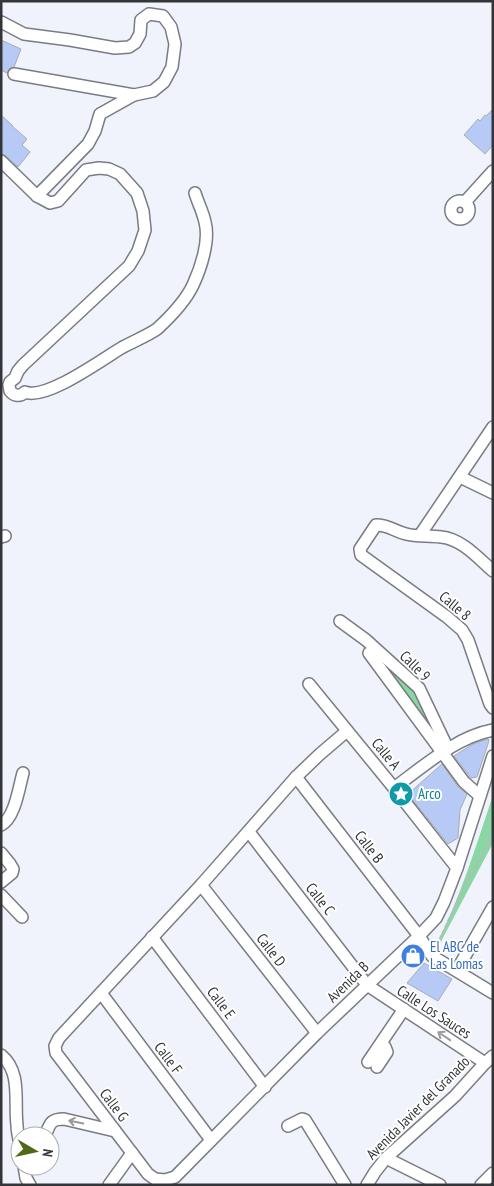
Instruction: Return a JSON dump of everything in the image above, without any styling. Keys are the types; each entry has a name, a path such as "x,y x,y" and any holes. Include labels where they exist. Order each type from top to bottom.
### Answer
{"street":[{"path":"1,22 24,34 115,48 129,47 135,43 140,34 141,20 149,14 163,16 171,27 175,44 172,67 164,82 153,91 134,95 100,114 95,131 88,144 37,196"},
{"path":"14,74 134,95"},
{"path":"1,160 37,196 50,203 58,201 86,170 109,169 120,174 137,193 143,210 145,230 138,251 129,266 18,371 5,393 14,395 25,392 30,394 39,392 87,370 121,348 155,330 180,305 193,287 203,258 206,239 206,223 195,193"},
{"path":"465,202 493,171"},
{"path":"15,378 24,381 26,386 25,392"},
{"path":"493,427 420,535 452,539 464,546 493,571"},
{"path":"460,477 493,493"},
{"name":"Calle 8","path":"420,535 406,534 384,525 376,525 360,549 361,555 462,630 468,640 493,708"},
{"name":"Calle 9","path":"340,621 366,640 419,688 445,751"},
{"path":"369,653 445,751 464,782 480,796"},
{"name":"Calle A","path":"309,684 458,868"},
{"path":"394,788 445,751 483,732 493,730"},
{"path":"101,993 201,886 296,778 347,731"},
{"name":"Avenida B","path":"155,1179 165,1180 175,1177 317,1032 436,918 458,868 493,756"},
{"path":"1,826 12,811 23,773"},
{"name":"Calle B","path":"296,778 419,936 432,956"},
{"name":"Calle C","path":"249,832 367,986"},
{"path":"1,853 13,870 1,882"},
{"name":"Calle D","path":"201,886 317,1032"},
{"path":"1,895 22,917"},
{"path":"458,970 493,907"},
{"name":"Calle E","path":"152,937 265,1086"},
{"path":"432,956 458,970 493,993"},
{"name":"Calle Los Sauces","path":"367,986 489,1060"},
{"name":"Calle G","path":"101,993 59,1038 54,1046 56,1053 148,1174 155,1179"},
{"name":"Calle F","path":"101,993 211,1140"},
{"path":"373,1064 386,1052 385,1047 381,1044 404,1009"},
{"path":"1,1055 10,1064 16,1081 16,1126"},
{"name":"Avenida Javier del Granado","path":"368,1185 374,1172 386,1158 455,1096 489,1060"},
{"path":"50,1126 57,1119 64,1119 115,1131"},
{"path":"288,1126 302,1119 305,1120 345,1185"},
{"path":"109,1185 132,1153"},
{"path":"386,1158 440,1185"},
{"path":"481,1185 493,1173"}],"path":[{"path":"432,956 465,885 493,833"}],"green space":[{"path":"372,652 417,692 442,745"},
{"path":"493,795 493,843 437,949 435,947 460,891"}],"building":[{"path":"1,40 21,49 14,67 9,69 7,73 1,70"},
{"path":"493,109 493,145 485,154 464,135 478,119 480,121"},
{"path":"1,115 27,139 22,145 30,152 18,167 1,154"},
{"path":"488,739 477,777 471,778 454,756 473,744"},
{"path":"442,764 458,787 467,794 460,810 458,838 448,844 408,794"},
{"path":"424,963 452,979 438,1001 407,983"}],"place":[{"name":"Arco","path":"401,794"},
{"name":"El ABC de Las Lomas","path":"413,956"}]}
